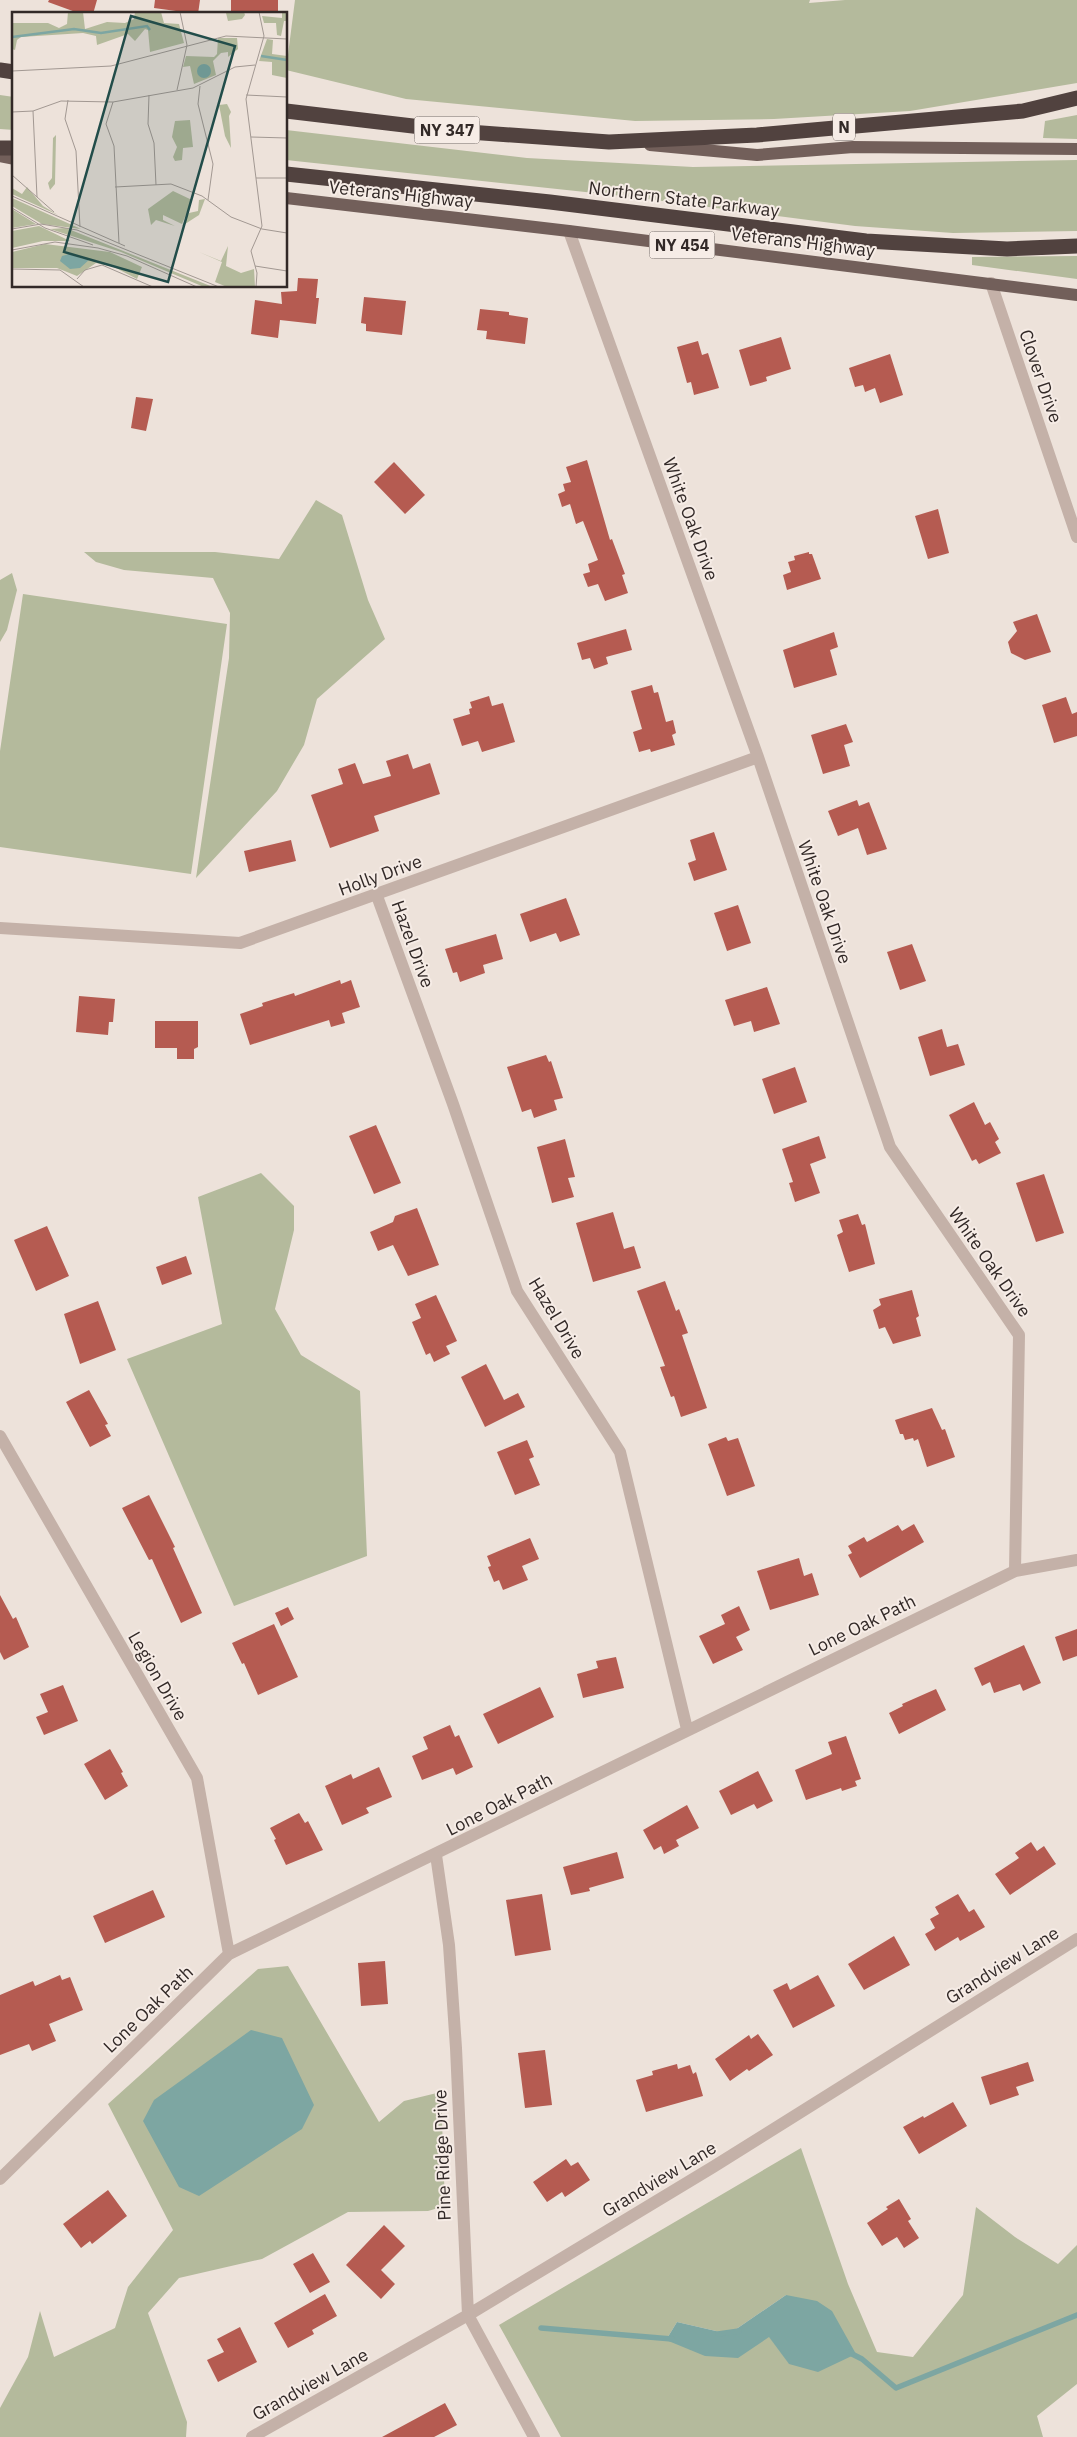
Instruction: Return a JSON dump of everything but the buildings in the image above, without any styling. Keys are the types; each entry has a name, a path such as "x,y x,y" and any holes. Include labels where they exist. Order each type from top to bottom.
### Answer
{"highway":[{"name":"N","path":"609,142 757,135 1023,111 1077,98"},
{"name":"NY 347","path":"288,111 455,131 609,142"},
{"name":"Northern State Parkway","path":"288,174 550,202 866,241 1008,249 1077,246"}],"main road":[{"path":"609,142 757,154 853,147 1077,149"},
{"name":"Veterans Highway","path":"288,198 569,231 1077,295"}],"street":[{"name":"White Oak Drive","path":"569,231 758,757 890,1147 1019,1335 1015,1571"},
{"name":"Clover Drive","path":"991,283 1077,536"},
{"name":"Holly Drive","path":"0,928 240,943 377,896 758,757"},
{"name":"Hazel Drive","path":"377,896 453,1104 517,1291 620,1452 687,1729"},
{"name":"Legion Drive","path":"0,1436 196,1778 229,1954"},
{"name":"Lone Oak Path","path":"0,2179 229,1954 293,1921 436,1855 687,1729 1015,1571 1077,1560"},
{"name":"Pine Ridge Drive","path":"436,1855 451,1974 468,2315 534,2437"},
{"name":"Grandview Lane","path":"252,2437 468,2315 713,2167 1077,1939"}],"green space":[{"path":"295,0 810,0 809,3 845,0 1077,0 1077,83 910,111 774,119 635,121 406,99 288,70 288,54"},
{"path":"0,95 12,97 12,130 0,129"},
{"path":"1077,115 1077,139 1043,138 1045,121"},
{"path":"288,130 527,158 693,167 1077,160 1077,231 953,233 855,226 632,197 288,160"},
{"path":"1077,256 1077,279 972,265 972,257"},
{"path":"316,500 342,515 368,600 385,639 317,699 304,745 277,791 196,878 229,658 230,613 213,578 124,570 96,562 84,552 215,552 279,559"},
{"path":"12,573 17,590 7,630 0,642 0,580"},
{"path":"23,594 227,624 191,874 0,847 0,751"},
{"path":"261,1173 294,1206 294,1230 275,1309 301,1355 360,1391 367,1556 234,1606 127,1359 222,1324 198,1197"},
{"path":"288,1966 379,2122 404,2101 441,2092 445,2206 428,2211 348,2212 262,2259 179,2278 148,2313 187,2422 186,2437 0,2437 0,2408 28,2357 40,2311 54,2357 115,2328 128,2287 173,2230 108,2104 258,1969"},
{"path":"801,2148 848,2284 877,2352 913,2357 963,2295 976,2207 1015,2237 1058,2264 1077,2245 1077,2384 1037,2416 1043,2437 561,2437 499,2325","holes":["786,2295 789,2363 769,2336 666,2340 677,2322 729,2334"]}],"water":[{"path":"251,2030 282,2038 314,2105 302,2129 199,2196 179,2187 143,2121 154,2100"},
{"path":"786,2295 817,2301 832,2311 856,2354 818,2372 789,2364 769,2337 738,2358 705,2356 666,2340 677,2322 729,2334"}],"waterway":[{"path":"848,2352 862,2359 896,2388 1077,2315"},
{"path":"541,2328 672,2339"},
{"path":"718,2334 739,2331"}]}
